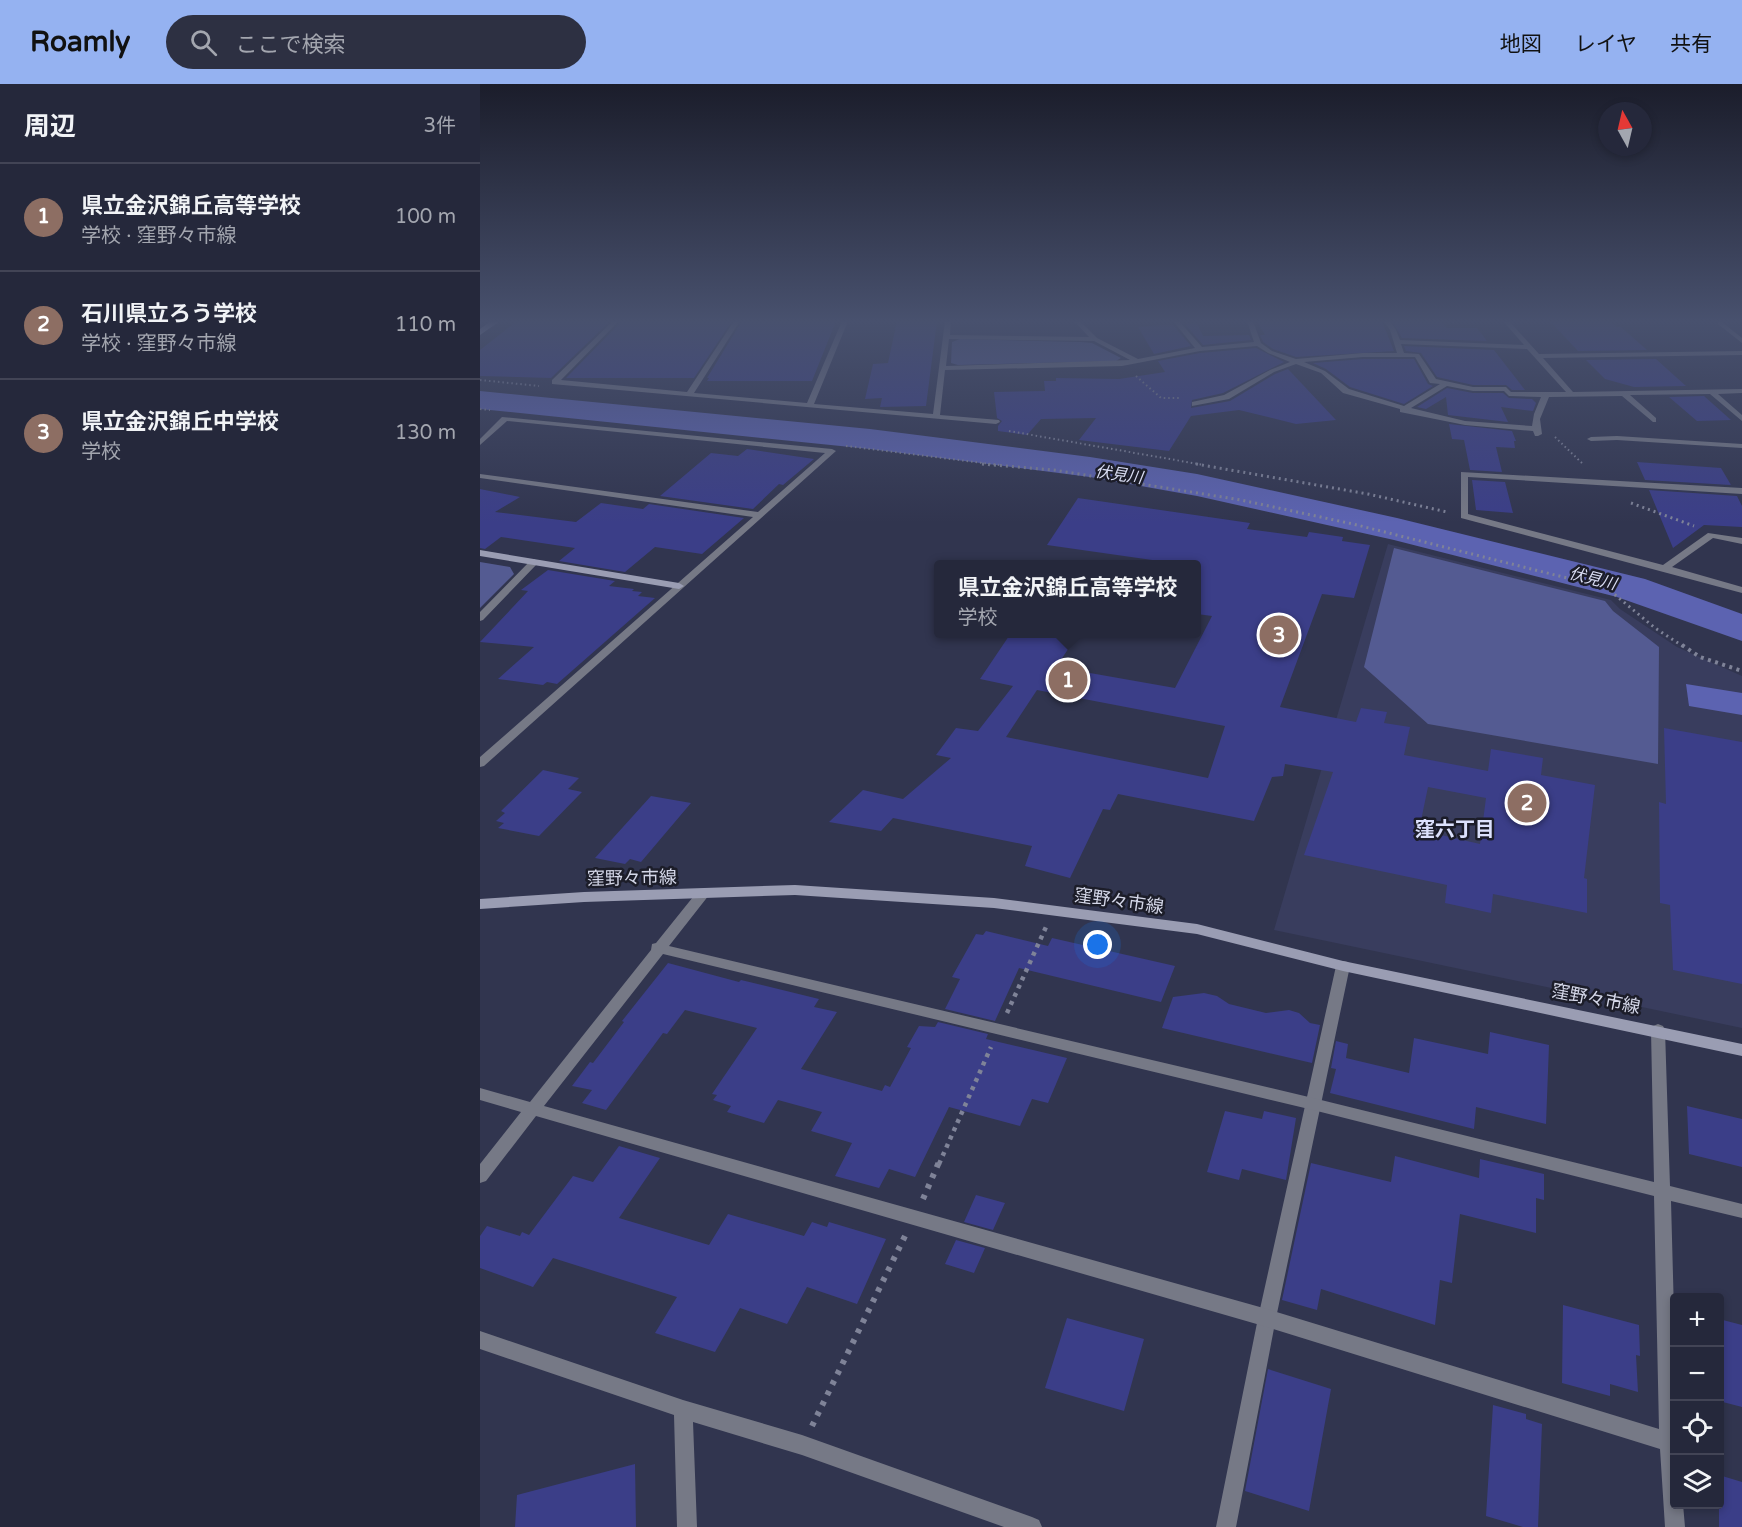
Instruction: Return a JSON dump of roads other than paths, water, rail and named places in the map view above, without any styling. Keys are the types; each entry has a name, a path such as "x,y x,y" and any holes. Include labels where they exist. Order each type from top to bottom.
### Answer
{"main road":[{"path":"480,553 679,586"},
{"name":"窪野々市線","path":"480,904 584,897 702,895 795,890 994,903 1197,929 1343,966 1658,1030 1742,1050"}],"street":[{"path":"626,388 996,422"},
{"path":"689,394 693,388"},
{"path":"810,405 817,388"},
{"path":"936,417 940,388"},
{"path":"1195,404 1226,397 1241,388"},
{"path":"1343,388 1403,410 1465,423 1537,431 1536,417 1546,394"},
{"path":"1403,410 1439,388"},
{"path":"1468,388 1506,389 1509,394 1742,391"},
{"path":"1566,388 1571,394"},
{"path":"1711,391 1742,419"},
{"path":"1624,393 1653,420"},
{"path":"480,443 505,419 832,451 480,763"},
{"path":"1591,439 1617,438 1742,446"},
{"path":"1742,491 1464,474 1464,516 1742,590"},
{"path":"480,476 758,515"},
{"path":"1665,568 1711,535 1742,541"},
{"path":"480,618 534,562"},
{"path":"480,1176 657,948 702,895"},
{"path":"657,948 1313,1104 1742,1211"},
{"path":"1226,1527 1267,1318 1343,966"},
{"path":"1658,1030 1669,1442 1675,1527"},
{"path":"480,1094 1267,1318 1669,1442"},
{"path":"480,1340 683,1409 802,1445 1032,1527"},
{"path":"683,1409 687,1527"}],"waterway":[{"name":"伏見川","path":"480,400 870,439 1090,467 1197,485 1397,529 1631,588 1742,628"}],"place":[{"name":"県立金沢錦丘中学校","path":"1279,635"},
{"name":"県立金沢錦丘高等学校","path":"1068,680"},
{"name":"石川県立ろう学校","path":"1527,803"}],"district":[{"name":"窪六丁目","path":"1455,829"}]}
